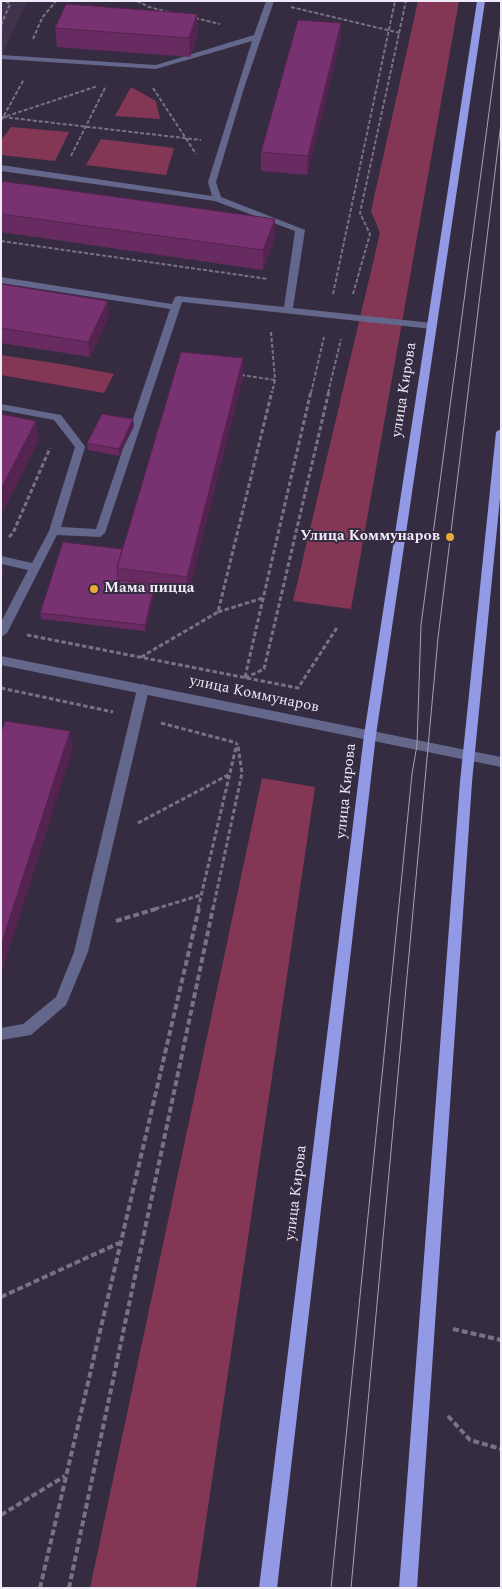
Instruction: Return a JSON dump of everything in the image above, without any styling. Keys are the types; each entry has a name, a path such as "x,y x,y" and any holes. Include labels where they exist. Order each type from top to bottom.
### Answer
{"main road":[{"name":"улица Кирова","path":"268,1588 370,735 481,1"},
{"path":"408,1588 466,782 501,432"}],"street":[{"path":"217,199 212,182 270,2"},
{"path":"2,57 156,67 257,38"},
{"path":"1,168 217,199 300,230 288,311"},
{"path":"1,280 176,307"},
{"path":"54,531 100,533 178,299 432,326"},
{"path":"1,406 57,417 80,447 54,531 2,632"},
{"path":"1,560 35,568"},
{"name":"улица Коммунаров","path":"1,660 501,762"},
{"path":"1,1034 26,1030 61,1001 81,952 143,689"}],"path":[{"path":"1,24 10,4 5,1"},
{"path":"25,58 42,18 56,1"},
{"path":"137,1 149,7 177,14"},
{"path":"245,678 329,315 395,1"},
{"path":"245,678 264,669 346,317 370,234 360,213 406,1"},
{"path":"270,2 400,32"},
{"path":"186,16 214,22 257,38"},
{"path":"2,118 35,59"},
{"path":"139,66 198,157"},
{"path":"2,118 108,83 61,177"},
{"path":"2,118 204,140"},
{"path":"1,241 292,282"},
{"path":"218,612 275,380 269,309"},
{"path":"234,373 275,380"},
{"path":"10,537 50,445"},
{"path":"141,658 218,612 264,597"},
{"path":"2,632 298,688 338,626"},
{"path":"40,1588 237,743 242,773 69,1588"},
{"path":"108,839 230,774"},
{"path":"86,929 201,895"},
{"path":"1,1297 120,1243"},
{"path":"452,1338 454,1320"},
{"path":"453,1329 501,1340"},
{"path":"444,1412 470,1440 501,1449"},
{"path":"1,1515 66,1476"}],"shaded area":[{"path":"1,1 27,1 1,58"},
{"path":"418,1 459,1 351,609 293,601 380,233 371,211"},
{"path":"131,87 156,101 160,119 115,116"},
{"path":"11,127 69,132 55,161 1,155 1,140"},
{"path":"101,139 174,148 166,175 86,165"},
{"path":"1,355 114,374 104,393 1,375"},
{"path":"262,778 315,787 196,1588 90,1588"}],"building":[{"path":"66,4 197,14 189,38 55,28"},
{"path":"298,20 341,23 308,156 261,152"},
{"path":"1,181 275,219 263,250 1,214"},
{"path":"1,284 108,301 88,342 1,328"},
{"path":"181,352 243,358 187,577 117,568"},
{"path":"1,414 36,421 1,489"},
{"path":"102,414 133,419 119,449 87,443"},
{"name":"Мама пицца","path":"63,542 122,549 117,568 118,580 155,584 145,625 40,613"},
{"path":"5,721 70,731 1,945 1,733"}],"tram line":[{"path":"331,1588 412,774 417,745 421,625 501,22"},
{"path":"351,1588 438,638 501,123"}],"place":[{"name":"Улица Коммунаров","path":"450,537"},
{"name":"Мама пицца","path":"94,589"}]}
